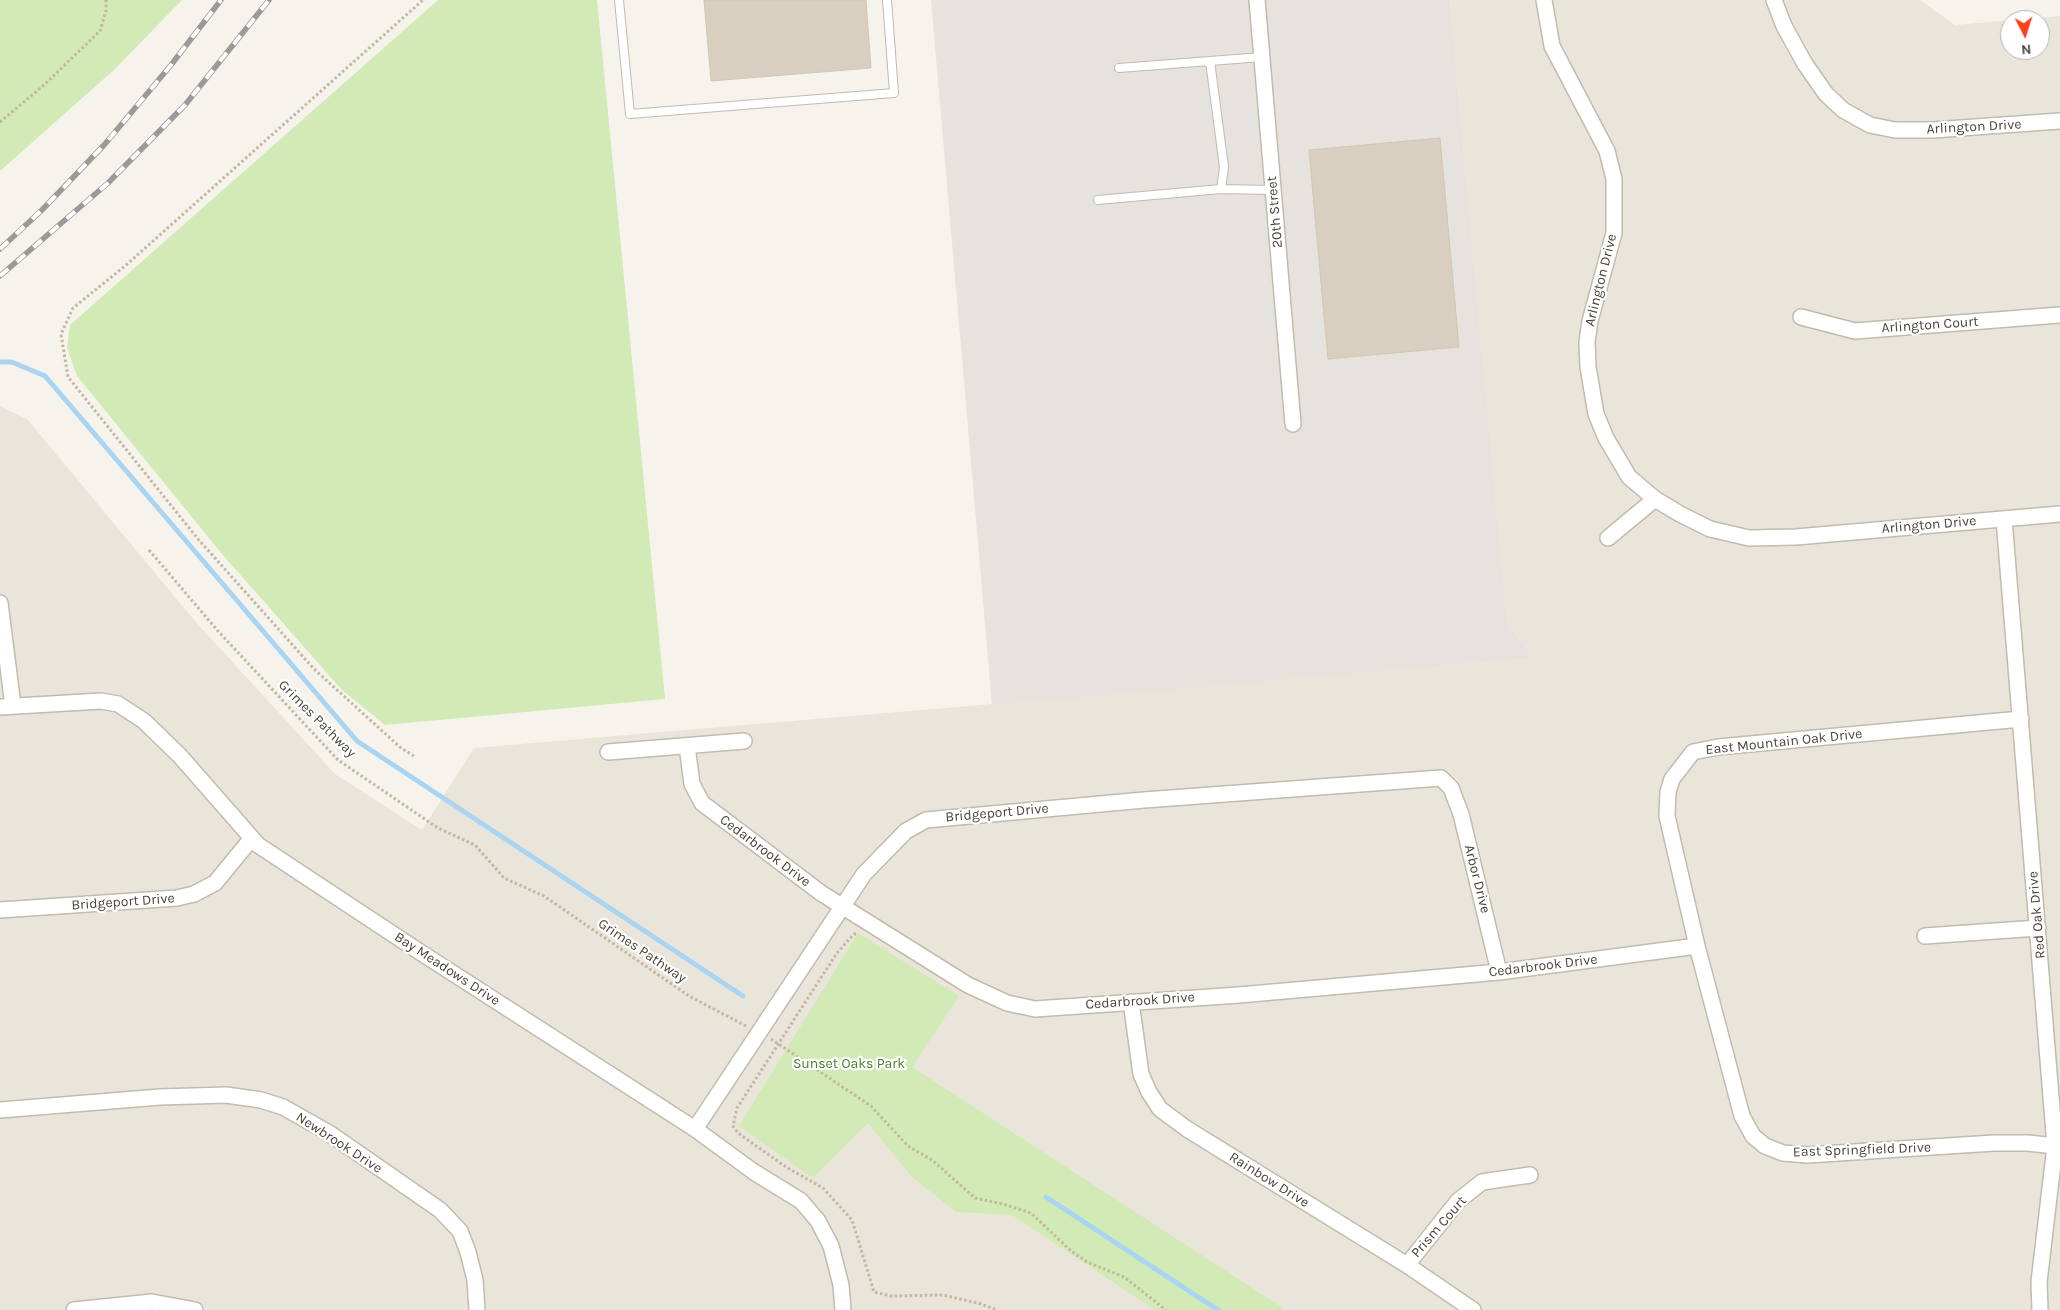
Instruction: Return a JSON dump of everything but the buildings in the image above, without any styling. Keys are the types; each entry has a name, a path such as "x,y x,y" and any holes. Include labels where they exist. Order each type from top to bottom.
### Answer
{"street":[{"name":"20th Street","path":"1257,0 1293,424"},
{"name":"Arlington Drive","path":"1544,0 1552,46 1607,151 1614,179 1614,233 1590,321 1587,342 1588,367 1596,414 1606,438 1629,477 1655,500 1680,514 1710,529 1749,538 1796,537 2060,514"},
{"name":"Arlington Drive","path":"1774,0 1792,41 1826,94 1843,110 1870,124 1895,130 1933,130 2060,121"},
{"name":"Arlington Court","path":"1802,317 1855,331 2060,316"},
{"path":"1608,538 1655,500"},
{"name":"Red Oak Drive","path":"2004,519 2055,1146 2038,1282 2040,1310"},
{"path":"0,603 6,707"},
{"name":"Bay Meadows Drive","path":"6,707 101,701 118,704 144,721 180,756 258,844 415,949 695,1129 754,1172 801,1202 818,1221 831,1246 841,1285 843,1310"},
{"name":"East Mountain Oak Drive","path":"1696,946 1667,816 1668,792 1672,779 1693,752 1728,746 2021,719"},
{"path":"608,752 744,741"},
{"name":"Cedarbrook Drive","path":"687,746 692,784 702,803 821,893 968,985 1007,1003 1035,1008 1239,995 1500,972 1696,946"},
{"name":"Bridgeport Drive","path":"695,1129 864,874 906,831 926,820 1144,800 1441,778 1451,788"},
{"name":"Arbor Drive","path":"1451,788 1461,814 1500,972"},
{"name":"Bridgeport Drive","path":"0,910 177,898 194,894 215,883 252,838"},
{"path":"1925,936 2038,928"},
{"name":"East Springfield Drive","path":"1696,946 1742,1116 1753,1136 1765,1146 1783,1153 1807,1155 1994,1143 2028,1143 2055,1146"},
{"name":"Rainbow Drive","path":"1130,1002 1141,1074 1149,1092 1160,1109 1187,1129 1473,1310"},
{"name":"Newbrook Drive","path":"0,1110 160,1097 226,1095 262,1100 282,1106 329,1133 440,1210 460,1231 476,1280 477,1310"},
{"name":"Prism Court","path":"1406,1266 1458,1201 1482,1182 1530,1175"},
{"path":"74,1310 152,1302 195,1310"}],"lane":[{"path":"619,0 630,114 894,93 887,0"},
{"path":"1119,68 1262,57"},
{"path":"1210,61 1224,167 1221,189"},
{"path":"1098,200 1221,189 1273,190"}],"path":[{"path":"0,122 44,84 100,31 106,11 106,0"},
{"path":"414,756 401,748 314,669 198,539 68,377 60,334 73,308 125,266 423,0"},
{"name":"Grimes Pathway","path":"150,550 218,631 338,760 438,828 475,845 504,878 544,896 689,996 738,1023 761,1031 871,1106 908,1146 932,1160 975,1198 1031,1213 1070,1250 1087,1262 1124,1277 1166,1310"},
{"path":"863,934 854,934 837,953 737,1108 733,1126 738,1132 786,1167 823,1188 852,1220 874,1292 891,1296 943,1295 997,1310"}],"shaded area":[{"path":"931,0 1450,0 1507,622 1533,658 992,705"},
{"path":"1450,0 1920,0 1955,25 2000,21 2000,60 2050,60 2050,17 2060,16 2060,1310 0,1310 0,406 27,419 194,620 335,774 422,830 474,748 1533,658 1507,622"}],"green space":[{"path":"0,0 182,0 115,69 0,171"},
{"path":"438,0 597,0 665,699 385,725 342,690 222,554 77,376 67,348 70,325"},
{"name":"Sunset Oaks Park","path":"858,933 959,996 912,1067 1286,1310 1155,1310 1012,1215 956,1212 912,1177 868,1123 813,1178 739,1126"}],"waterway":[{"path":"0,362 12,362 45,376 357,741 743,996"},
{"path":"1046,1197 1218,1310"}],"railway":[{"path":"0,249 42,210 105,144 171,65 221,0"},
{"path":"0,276 108,183 185,105 269,0"}]}
